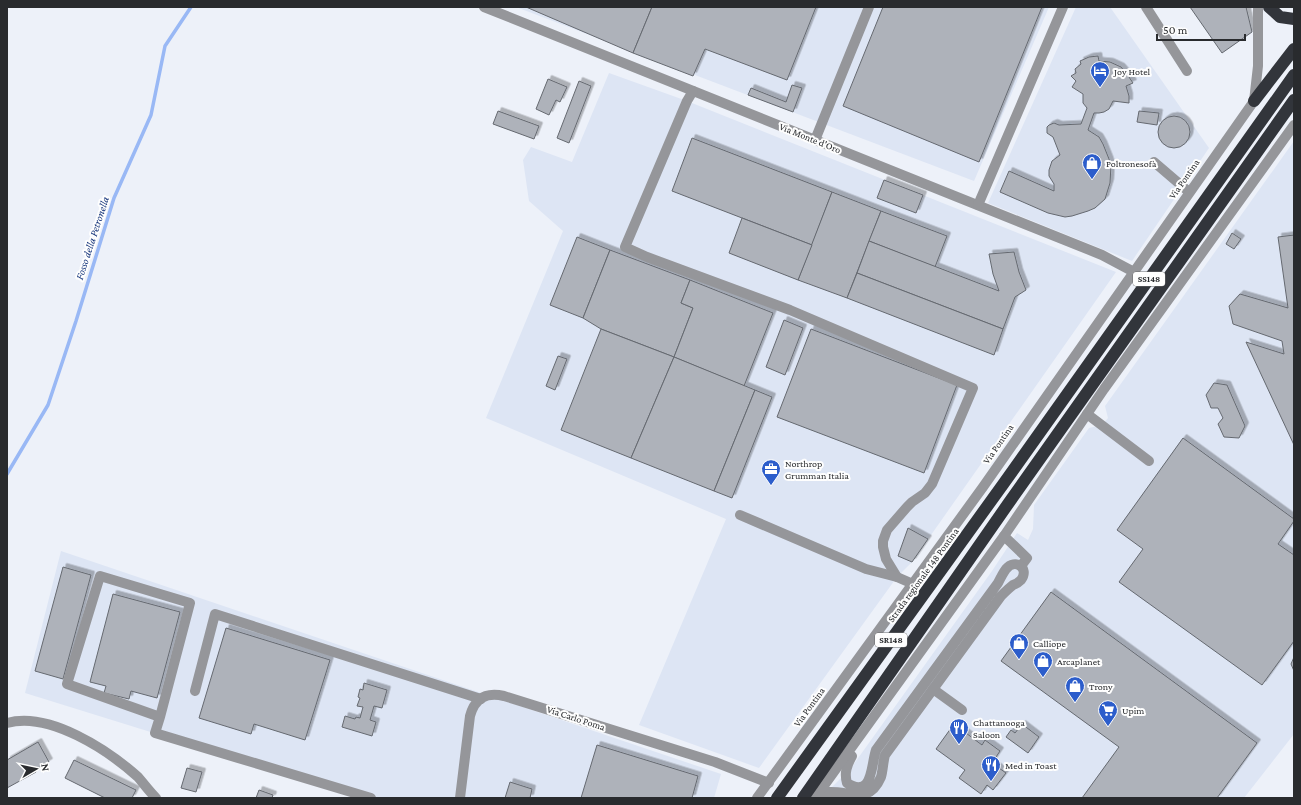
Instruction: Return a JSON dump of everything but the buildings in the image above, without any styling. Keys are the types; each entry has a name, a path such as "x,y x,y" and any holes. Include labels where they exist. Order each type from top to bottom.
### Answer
{"highway":[{"path":"1269,7 1280,17 1294,19"},
{"path":"1254,101 1294,49"},
{"name":"SS148","path":"1004,483 1294,75"},
{"name":"SS148","path":"1008,504 1294,100"},
{"name":"Strada regionale 148 Pontina","path":"777,798 1004,483"},
{"name":"SR148","path":"803,798 1008,504"}],"street":[{"name":"Via Monte d'Oro","path":"484,7 1102,255 1134,272"},
{"path":"816,140 869,7"},
{"path":"978,205 1063,7"},
{"path":"1146,7 1187,71"},
{"path":"1254,101 1258,59 1258,7"},
{"path":"693,91 687,101 625,247 790,310 973,388 932,484 924,493 907,507 890,526 884,536 883,548 886,559 897,577"},
{"name":"Via Pontina","path":"757,798 912,584 1254,101"},
{"path":"816,797 1004,536 1087,414 1294,125"},
{"path":"1154,162 1189,192"},
{"path":"1087,414 1149,461"},
{"path":"740,514 866,569 897,577 912,584"},
{"path":"816,797 827,792 859,797 866,795 875,788 881,776 885,756 1001,596 1021,580 1024,574 1024,562 1004,536"},
{"path":"883,704 875,724 856,749 846,766 845,778 847,783 856,788 862,786 868,781 876,750 998,583 1006,569 1024,562"},
{"path":"160,716 66,684 100,576 190,604 160,716 155,733 371,798"},
{"path":"195,691 215,614 481,699 472,708 470,716 460,798"},
{"path":"934,689 962,710"},
{"name":"Via Carlo Poma","path":"481,699 493,695 504,696 715,762 769,783"},
{"path":"7,723 24,720 43,722 56,726 81,738 125,766 156,798"}],"shaded area":[{"path":"516,7 1049,7 974,181"},
{"path":"1076,7 1110,7 1209,148 1132,261 988,203"},
{"path":"609,73 687,101 1116,272 912,562 897,577 759,768 639,725 726,519 486,418 563,231 529,201 523,160 531,147 572,162"},
{"path":"1294,141 1294,734 1244,798 821,798 851,768 992,571 1017,533 1028,540 1033,529 1034,505 1089,428 1102,425 1108,418 1105,406"},
{"path":"61,551 721,774 714,798 363,798 25,693"}],"waterway":[{"name":"Fosso della Petronella","path":"7,474 48,405 114,198 151,115 165,46 191,7"}],"place":[{"name":"Joy Hotel","path":"1100,88"},
{"name":"Poltronesofà","path":"1092,180"},
{"name":"Northrop Grumman Italia","path":"771,486"},
{"name":"Calliope","path":"1019,660"},
{"name":"Arcaplanet","path":"1043,678"},
{"name":"Trony","path":"1075,703"},
{"name":"Upim","path":"1108,727"},
{"name":"Chattanooga Saloon","path":"959,745"},
{"name":"Med in Toast","path":"991,782"}]}
